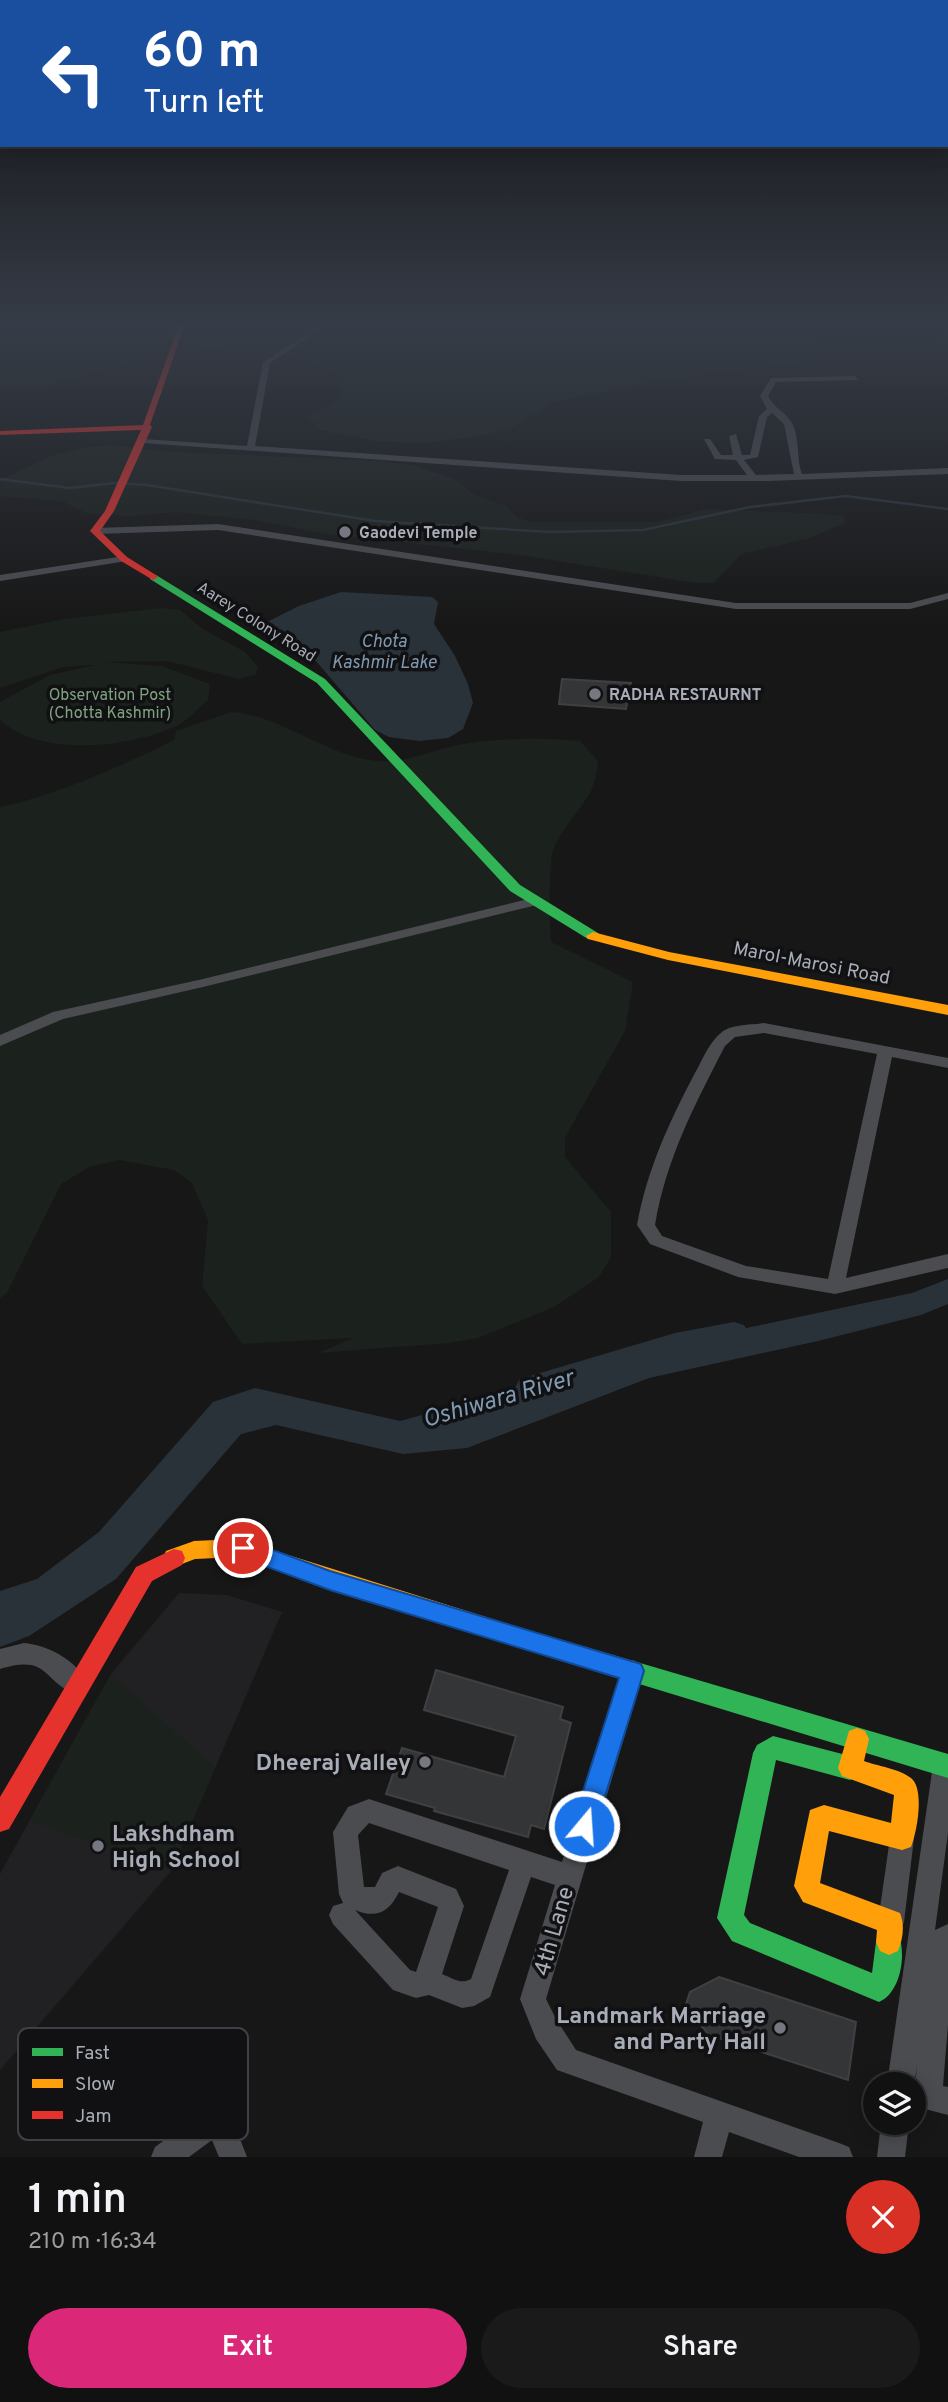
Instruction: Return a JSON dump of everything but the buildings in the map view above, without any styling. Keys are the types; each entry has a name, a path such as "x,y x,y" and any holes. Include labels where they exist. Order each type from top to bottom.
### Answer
{"main road":[{"path":"95,531 109,517 148,425"},
{"path":"0,433 145,434"},
{"name":"Aarey Colony Road","path":"95,531 124,559 320,681 515,888 592,936 668,956"},
{"name":"Marol-Marosi Road","path":"668,956 948,1010"},
{"path":"0,1820 77,1684 144,1574 172,1556 202,1546 243,1548 330,1580 947,1766"},
{"path":"850,1768 858,1739"},
{"path":"773,1748 850,1768 902,1786 907,1793 902,1838 824,1817 819,1819 807,1886 812,1894 891,1922 884,1983 879,1989 741,1932 730,1918 765,1753 773,1748"}],"street":[{"path":"250,449 255,425"},
{"path":"707,441 718,457 754,457 761,425"},
{"path":"790,425 794,442 793,461 799,477"},
{"path":"145,434 250,449 681,478 948,471"},
{"path":"733,436 738,458 754,478"},
{"path":"95,531 218,527 736,606 910,606 948,596"},
{"path":"0,578 124,559"},
{"path":"0,1041 58,1015 203,984 536,901"},
{"path":"948,1063 764,1028 730,1033 719,1043 664,1152 649,1204 646,1226 656,1240 744,1272 835,1287 948,1261"},
{"path":"835,1287 886,1050"},
{"path":"0,1660 20,1652 35,1652 77,1684"},
{"name":"4th Lane","path":"632,1671 533,1999 546,2029 567,2060 839,2157"},
{"path":"903,2072 947,1766"},
{"path":"430,1982 429,1973 451,1906 447,1898 398,1879 391,1882 382,1899 364,1901 352,1894 345,1832 357,1816 369,1811 568,1877"},
{"path":"891,1922 902,1838"},
{"path":"342,1915 402,1981 416,1984 430,1982 463,1997 473,1995 481,1988 524,1863"},
{"path":"948,1937 942,1941 929,2088 935,2099 948,2101"},
{"path":"708,2157 719,2114"},
{"path":"891,2157 894,2135"},
{"path":"165,2157 188,2140"},
{"path":"226,2140 233,2157"}],"shaded area":[{"name":"Lakshdham High School","path":"179,1593 227,1595 282,1612 171,1871 36,2028 18,2028 18,2049 0,2070 0,1874 111,1674"}],"green space":[{"path":"315,425 517,425 508,430 419,443 376,441 320,430"},
{"path":"111,445 172,452 381,461 413,465 455,479 473,494 506,506 518,517 530,522 658,522 706,509 828,514 843,516 845,523 807,539 741,554 714,583 696,583 520,555 319,533 255,520 177,512 130,516 86,513 62,501 0,496 0,480 53,455 80,448"},
{"name":"Observation Post (Chotta Kashmir)","path":"162,608 180,610 203,629 245,652 258,667 255,675 239,679 167,661 106,662 162,666 210,684 208,700 183,722 133,740 109,744 60,744 37,740 17,732 0,720 0,702 50,675 95,665 63,667 0,688 0,632 64,619"},
{"path":"231,712 269,720 340,752 378,761 408,758 457,745 534,739 580,741 598,761 593,787 554,848 550,879 550,922 551,942 633,982 625,1031 565,1138 565,1157 611,1212 611,1257 599,1277 554,1307 478,1338 449,1343 318,1353 353,1338 242,1344 202,1286 208,1220 192,1183 174,1170 119,1160 89,1167 61,1184 7,1293 0,1298 0,807 42,796 88,779 174,740 176,731"},
{"path":"111,1674 215,1767 171,1871 29,1821"}],"water":[{"name":"Chota Kashmir Lake","path":"341,592 432,597 438,602 434,624 455,656 468,684 473,703 463,729 448,738 419,741 389,737 375,730 316,661 302,654 297,645 272,631 267,622 299,606"},
{"path":"948,1279 948,1304 921,1315 649,1378 467,1448 403,1454 276,1425 241,1434 116,1579 29,1636 0,1647 0,1591 37,1579 99,1532 213,1402 255,1388 400,1421 737,1330 912,1293"}],"waterway":[{"path":"6,480 0,479 69,488 116,483 147,485 375,521 549,532 643,530 750,507 846,496 948,509"},
{"name":"Oshiwara River","path":"530,1388 675,1344 734,1333"}],"traffic: fast":[{"path":"153,577 321,681 515,888 593,936"},
{"path":"505,1633 948,1766"},
{"path":"850,1768 773,1747 765,1753 730,1918 741,1932 879,1989 884,1983 889,1942"}],"traffic: slow":[{"path":"593,936 668,956 948,1010"},
{"path":"174,1558 194,1550 237,1548 505,1633"},
{"path":"857,1739 850,1768 902,1786 907,1793 902,1838 824,1817 819,1819 807,1886 812,1893 891,1922 889,1942"}],"traffic: jam":[{"path":"147,425 109,511 95,531 124,559 153,577"},
{"path":"0,433 148,427"},
{"path":"0,1820 144,1574 174,1558"}],"place":[{"name":"Gaodevi Temple","path":"345,532"},
{"name":"RADHA RESTAURNT","path":"595,694"},
{"name":"Dheeraj Valley","path":"425,1762"},
{"name":"Lakshdham High School","path":"98,1846"},
{"name":"Landmark Marriage and Party Hall","path":"780,2028"}],"route":[{"path":"243,1548 330,1580 632,1671 584,1826"}]}
